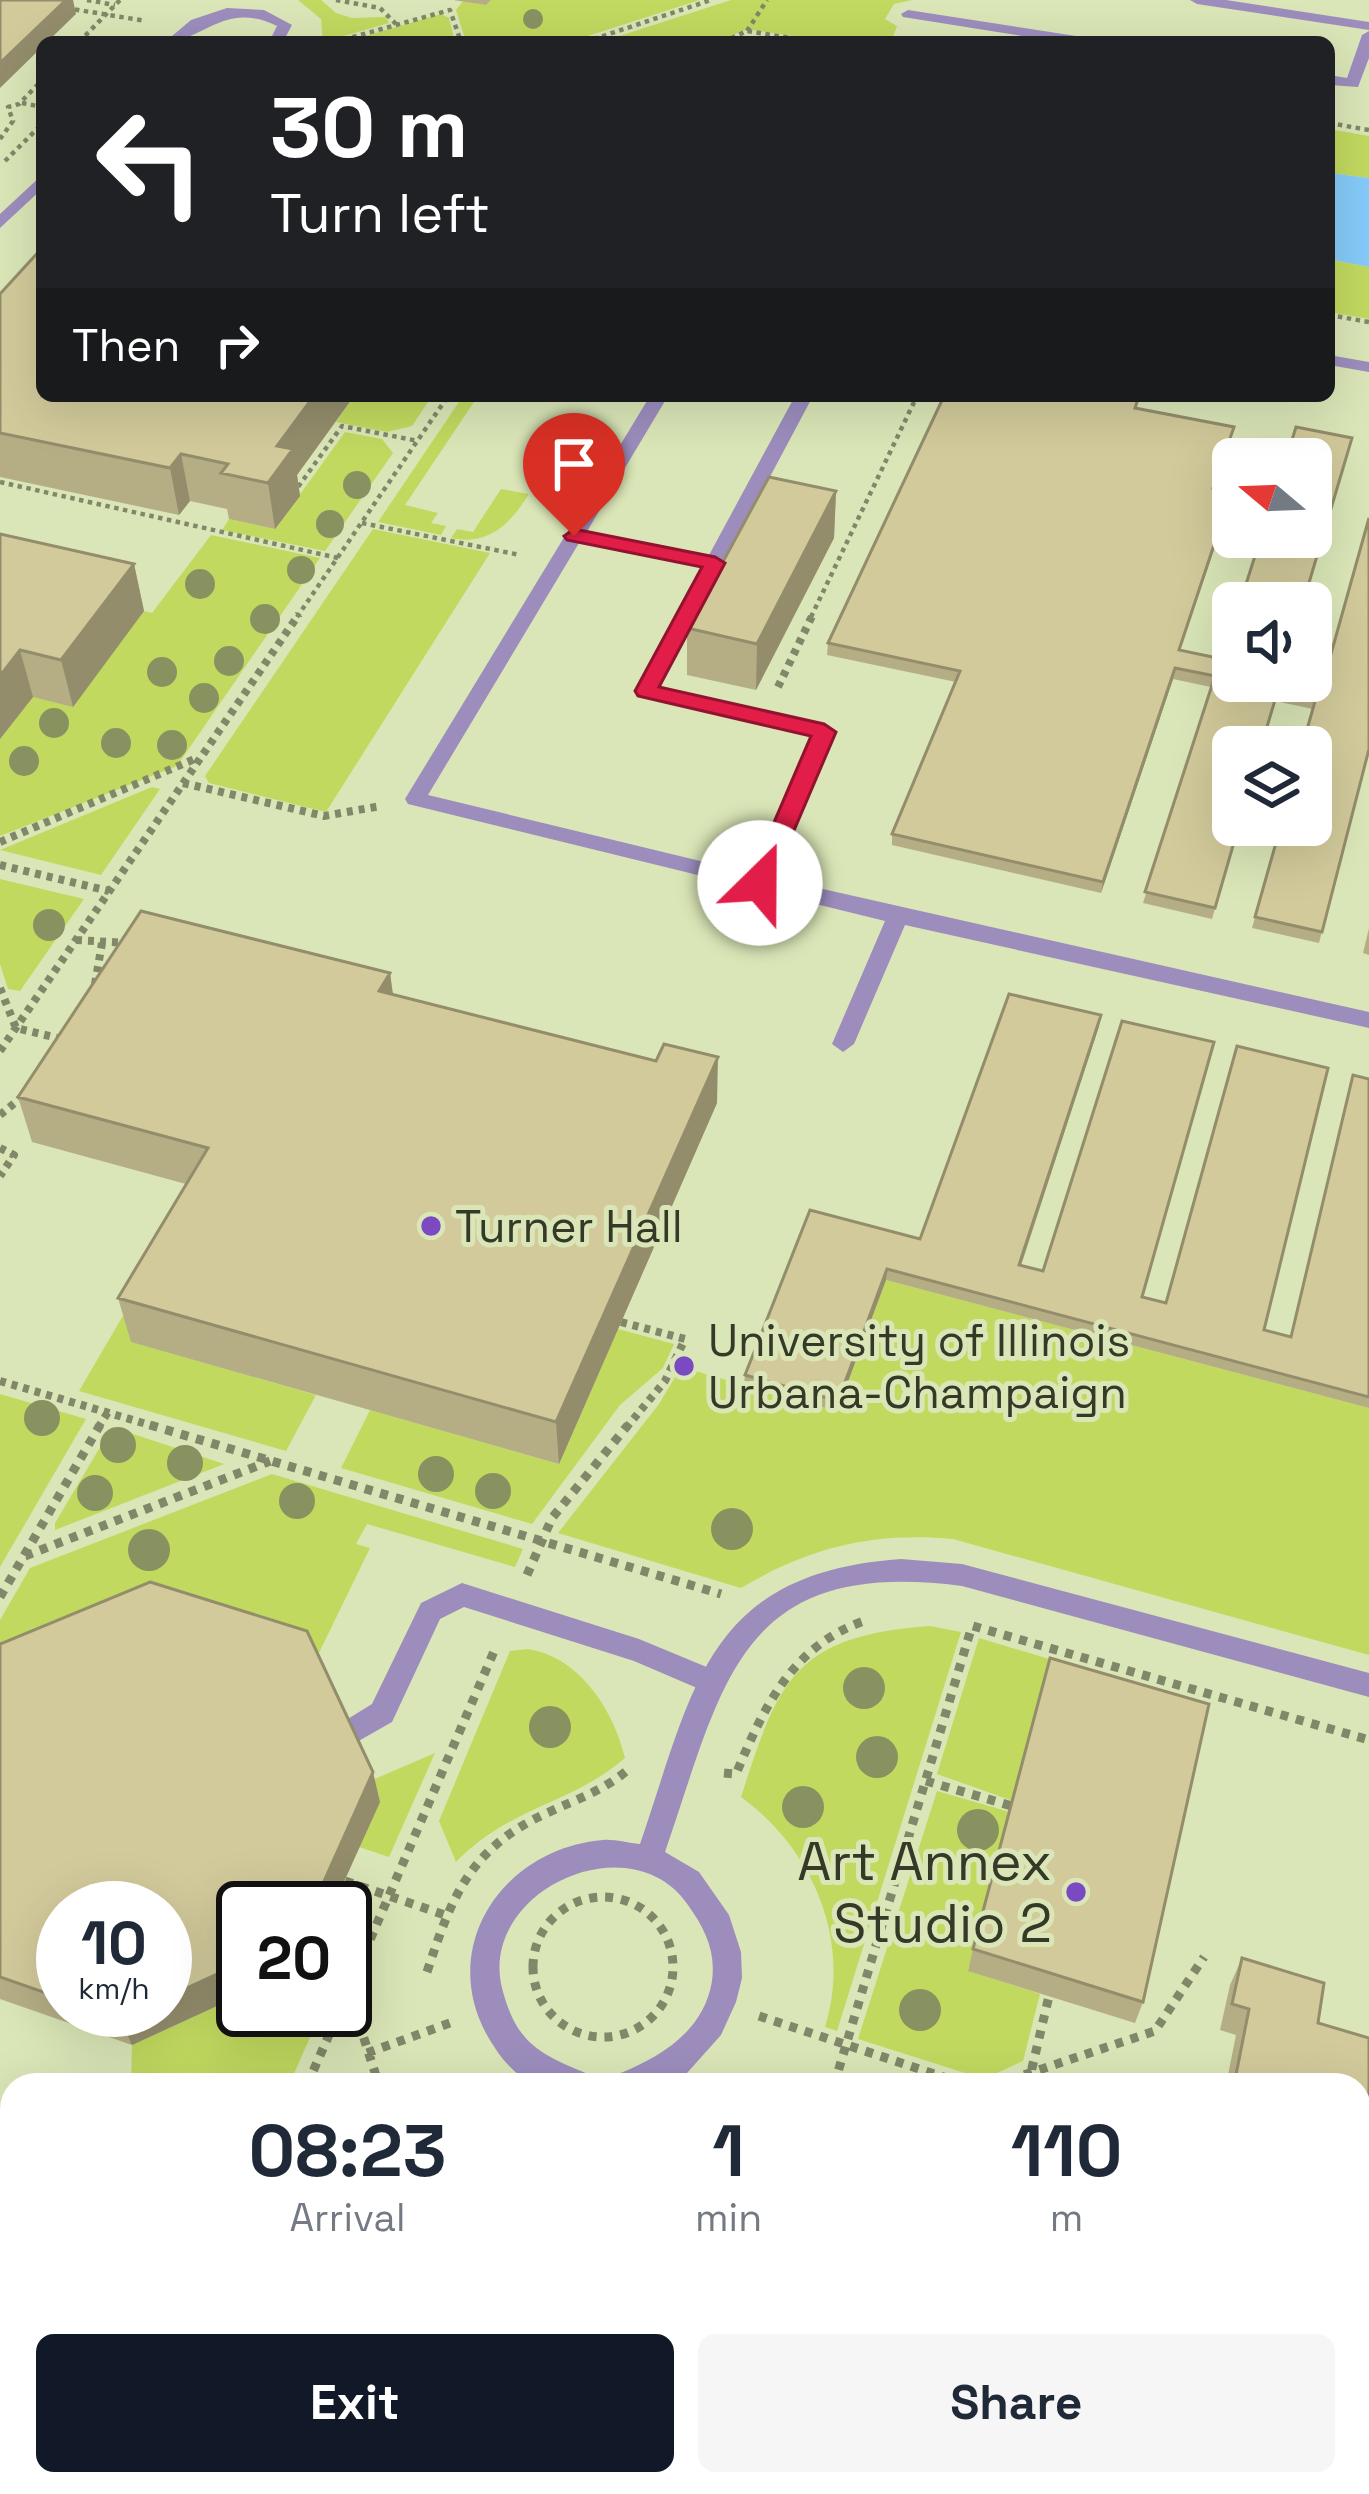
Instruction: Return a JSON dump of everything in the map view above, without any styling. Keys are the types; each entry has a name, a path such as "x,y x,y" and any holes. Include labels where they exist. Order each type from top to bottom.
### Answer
{"street":[{"path":"1197,0 1369,30 1353,83 1335,81"},
{"path":"178,36 203,11 243,5 279,16 285,25 279,36"},
{"path":"908,14 1050,36"},
{"path":"0,223 36,186"},
{"path":"1335,361 1369,367"},
{"path":"654,402 416,800 898,916 1369,1020"},
{"path":"760,883 824,732 646,691 802,402"},
{"path":"574,536 715,563"},
{"path":"843,1044 898,916"},
{"path":"650,1858 711,1682 734,1643 770,1610 811,1588 846,1578 924,1568 1369,1685"},
{"path":"348,1734 382,1713 430,1610 462,1595 639,1651 711,1682"},
{"path":"544,2073 503,2038 483,1983 490,1930 510,1897 539,1871 576,1856 614,1851 650,1858 674,1870 710,1906 721,1928 727,1979 707,2034 663,2073"}],"path":[{"path":"87,0 118,2"},
{"path":"335,0 380,8 396,24"},
{"path":"603,36 711,0"},
{"path":"736,36 747,31 767,0"},
{"path":"85,36 118,2"},
{"path":"61,7 148,22"},
{"path":"355,36 450,10 459,36"},
{"path":"747,31 778,36"},
{"path":"24,104 36,88"},
{"path":"26,140 2,136 13,121 4,108 36,99"},
{"path":"24,104 36,106"},
{"path":"1335,124 1369,130"},
{"path":"0,166 36,130"},
{"path":"1335,316 1369,322"},
{"path":"0,1051 444,402"},
{"path":"766,718 914,402"},
{"path":"292,495 342,426 418,441"},
{"path":"0,482 338,558"},
{"path":"362,523 559,563"},
{"path":"0,842 201,757"},
{"path":"183,783 324,816 416,800"},
{"path":"0,865 110,891"},
{"path":"76,940 145,944"},
{"path":"88,1000 102,943"},
{"path":"0,988 16,1028"},
{"path":"16,1028 80,1043"},
{"path":"59,1050 75,1028"},
{"path":"0,1114 31,1087"},
{"path":"0,1148 14,1155 0,1176"},
{"path":"372,1932 552,1517 665,1381 685,1339 621,1322"},
{"path":"0,1381 721,1594"},
{"path":"0,1597 108,1412"},
{"path":"25,1556 271,1461"},
{"path":"724,1773 736,1774 762,1711 814,1643 871,1620"},
{"path":"958,1622 1369,1740"},
{"path":"838,2073 972,1625"},
{"path":"1125,1688 1130,1671"},
{"path":"926,1780 1012,1806"},
{"path":"372,1890 445,1915"},
{"path":"619,1899 639,1906 667,1934 674,1953 670,1987 661,2007 635,2029 603,2037 586,2035 545,2008 534,1982 533,1958 546,1928 561,1913 578,1903 619,1899"},
{"path":"1022,2073 1155,2031 1204,1957"},
{"path":"1031,2073 1049,1996"},
{"path":"313,2073 328,2037"},
{"path":"362,2037 375,2073"},
{"path":"846,2045 931,2073"}],"green space":[{"path":"298,0 321,0 336,13 352,18 386,17 389,23 344,36 322,36 321,19"},
{"path":"491,0 700,0 588,36 464,36 456,10 463,1 486,5"},
{"path":"731,0 912,0 894,4 885,19 897,26 893,36 792,36 747,29 730,36 620,36"},
{"path":"441,14 449,18 454,36 366,36"},
{"path":"1335,130 1369,136 1369,178 1335,174"},
{"path":"1335,260 1369,267 1369,319 1335,313"},
{"path":"350,402 428,402 412,426 387,432 336,422"},
{"path":"459,402 474,402 405,505 438,513 431,523 446,526 441,535 378,522"},
{"path":"345,432 382,439 393,453 325,551 222,530 229,519 275,529"},
{"path":"501,489 529,494 514,515 487,536 451,538 457,529 473,532"},
{"path":"373,529 490,553 326,812 209,783 205,776"},
{"path":"211,535 320,558 177,766 0,836 0,739 33,697 73,706 144,611 152,613"},
{"path":"152,787 160,789 101,875 0,850"},
{"path":"0,879 84,899 20,991 8,989 0,964"},
{"path":"159,1254 179,1259 132,1342 316,1395 286,1451 79,1391"},
{"path":"886,1280 1369,1408 1369,1655 953,1539 896,1538 843,1546 792,1562 741,1588 558,1533 659,1404 681,1367 837,1411"},
{"path":"618,1329 674,1344 663,1368 620,1405 532,1524 341,1468 370,1410 559,1464"},
{"path":"0,1394 86,1419 0,1567"},
{"path":"112,1427 224,1464 55,1530"},
{"path":"272,1474 523,1549 515,1567 367,1524 356,1544 370,1548 314,1663 0,1682 0,1620 30,1568"},
{"path":"930,1626 961,1632 837,2031 825,2027 833,1962 820,1899 788,1843 741,1797 768,1721 800,1671 821,1653 849,1640"},
{"path":"979,1638 1116,1679 1013,1801 937,1774"},
{"path":"528,1649 564,1663 592,1689 613,1722 625,1758 583,1786 498,1828 456,1862 439,1821 510,1651"},
{"path":"435,1753 389,1857 359,1847 370,1781"},
{"path":"937,1791 1010,1812 968,1970 1040,1994 1023,2061 997,2073 965,2073 858,2039"},
{"path":"216,2006 216,2037 310,2037 294,2073 131,2073 132,2045 149,2037 192,2037 192,2017"}],"water":[{"path":"1335,174 1369,178 1369,267 1335,260"}],"building":[{"path":"0,0 66,0 0,63"},
{"path":"36,255 36,402 310,402 277,446 293,449 268,483 221,473 228,464 181,454 170,468 0,433 0,294"},
{"path":"941,402 1137,402 1135,408 1234,427 1230,438 1212,438 1212,551 1179,650 1212,657 1212,675 1175,668 1103,882 892,834 960,671 828,643"},
{"path":"1296,427 1352,438 1332,505 1332,438 1293,438"},
{"path":"769,477 836,491 757,644 687,628"},
{"path":"1369,518 1369,749 1322,932 1255,917 1275,846 1332,846 1332,726 1308,726 1315,702 1332,702 1332,650"},
{"path":"0,534 134,564 61,660 20,650 0,676"},
{"path":"1254,558 1316,558 1309,582 1247,582"},
{"path":"1212,685 1212,702 1274,702 1267,726 1212,726 1212,846 1233,846 1215,908 1145,892"},
{"name":"Turner Hall","path":"141,911 390,973 379,991 656,1061 664,1044 718,1057 556,1422 118,1298 208,1148 18,1097"},
{"path":"1009,994 1101,1015 1019,1265 1043,1271 1122,1021 1214,1042 1142,1297 1166,1303 1237,1046 1328,1068 1264,1330 1291,1337 1353,1075 1369,1079 1369,1397 887,1269 838,1401 745,1375 810,1210 920,1239"},
{"path":"150,1582 307,1631 373,1772 324,1881 216,1881 216,1974 192,1986 192,1881 36,1881 36,1990 0,1977 0,1644"},
{"name":"Art Annex Studio 2","path":"1050,1658 1209,1704 1143,2002 973,1949"},
{"path":"1242,1958 1324,1983 1318,2023 1369,2038 1369,2073 1236,2073 1249,2009 1232,2004"}],"place":[{"name":"Turner Hall","path":"431,1226"},
{"name":"University of Illinois Urbana-Champaign","path":"684,1366"},
{"name":"Art Annex Studio 2","path":"1076,1892"}],"route":[{"path":"574,536 715,563 646,691 824,732 760,883"}]}
